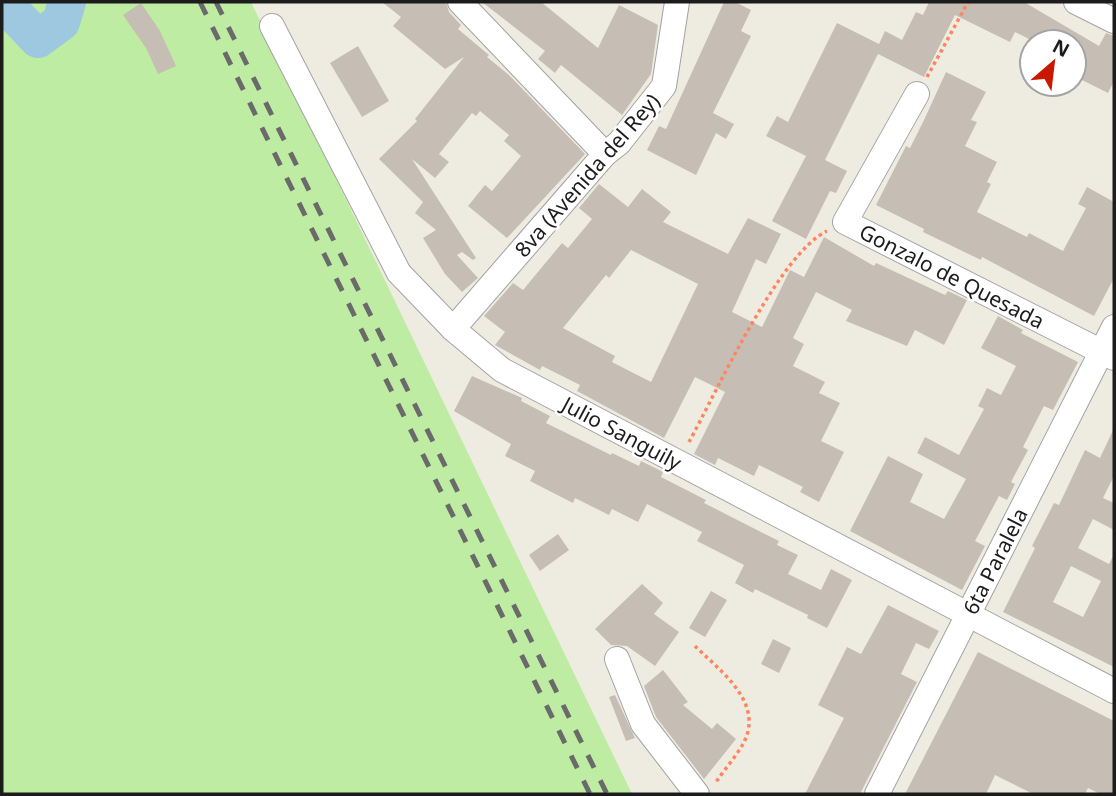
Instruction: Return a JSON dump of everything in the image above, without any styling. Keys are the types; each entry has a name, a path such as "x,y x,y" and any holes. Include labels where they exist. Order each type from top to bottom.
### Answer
{"street":[{"path":"460,2 605,154"},
{"name":"8va (Avenida del Rey)","path":"453,329 605,154 619,142 664,86 677,2"},
{"path":"1077,2 1114,21"},
{"name":"Julio Sanguily","path":"272,26 398,273 453,329 502,370 967,617 1114,691"},
{"name":"Gonzalo de Quesada","path":"917,94 845,222 1108,355"},
{"name":"6ta Paralela","path":"877,794 967,617 1108,355 1114,327"},
{"path":"617,659 643,724 706,789"}],"path":[{"path":"917,94 968,2"},
{"path":"678,462 782,273 815,237 845,222"},
{"path":"695,646 733,684 750,711 748,733 706,789"}],"green space":[{"path":"2,2 251,2 632,794 2,794"}],"building":[{"path":"382,2 446,2 449,12 461,25 458,29 489,55 487,57 509,75 585,154 507,238 468,206 485,185 492,191 521,156 504,141 509,135 480,111 476,116 472,113 439,154 449,162 435,178 412,159 476,258 473,260 462,252 457,255 478,278 462,292 445,274 423,238 436,230 415,213 423,202 379,159 417,121 415,119 464,57 445,69 393,26 401,17"},
{"path":"482,2 541,2 598,48 619,5 658,25 651,74 622,115 561,65 555,73 538,59 545,51"},
{"path":"724,2 735,2 751,10 741,31 751,36 713,113 734,124 726,139 716,133 696,175 647,150 659,126 666,129"},
{"path":"929,2 1024,2 1068,28 1018,28 1018,34 1015,32 1010,42 955,15 924,77 878,54 825,160 847,171 836,193 830,191 806,239 772,221 806,156 766,136 777,116 788,122 837,23 879,44 885,31 902,40 916,12 923,15"},
{"path":"141,3 160,31 176,66 158,74 146,48 123,15"},
{"path":"1106,33 1114,36 1114,81 1108,93 1088,83 1088,40 1099,46"},
{"path":"358,46 389,101 362,117 330,63"},
{"path":"946,72 986,92 971,120 977,122 965,146 997,162 987,182 991,184 977,212 1027,237 1029,233 1063,251 1086,208 1078,204 1087,187 1114,202 1114,278 1094,316 982,257 981,260 923,232 924,229 876,205 906,146 910,148"},
{"path":"599,184 628,207 642,189 671,212 663,222 728,254 748,218 781,234 766,264 756,259 732,312 762,327 790,270 804,277 824,237 874,266 876,263 945,295 948,291 967,300 944,345 915,330 907,346 846,321 852,310 816,292 793,338 804,344 793,366 825,382 819,393 840,403 821,441 844,452 819,502 800,492 803,487 759,465 754,476 718,458 715,465 694,454 725,392 695,377 664,438 577,391 580,385 542,366 540,370 495,345 505,332 484,316 513,283 523,290 562,243 568,248 592,219 579,208","holes":["631,250 698,284 651,382 612,362 615,356 563,328 606,275 609,278"]},
{"path":"998,316 1023,330 1021,333 1078,362 1053,410 1044,406 1023,447 1028,450 1011,482 1015,484 1007,500 999,496 975,541 985,546 962,590 850,531 888,456 923,474 910,502 944,519 966,479 917,453 925,437 959,455 984,409 978,406 987,388 1001,395 1016,366 981,348"},
{"path":"472,376 522,398 521,401 550,416 546,423 611,455 612,453 639,466 641,461 663,472 661,477 706,500 704,503 779,541 777,545 798,555 788,574 821,590 831,569 852,580 827,628 807,618 808,615 755,589 753,593 735,583 744,565 697,541 702,532 647,504 638,522 612,509 609,515 575,498 573,503 530,481 535,471 505,456 511,444 454,411"},
{"path":"1114,428 1114,476 1103,498 1114,503 1114,530 1093,519 1078,548 1109,564 1114,554 1114,667 1003,612 1035,548 1032,546 1054,503 1059,505 1085,450 1100,458","holes":["1071,566 1101,581 1083,617 1053,602"]},
{"path":"558,534 569,550 540,571 529,555"},
{"path":"642,584 663,603 654,614 679,632 655,666 627,646 611,645 595,629"},
{"path":"711,591 727,600 705,637 689,628"},
{"path":"888,605 939,631 929,649 916,643 901,674 917,682 860,794 805,794 844,718 818,705 847,647 861,654"},
{"path":"773,639 791,648 779,673 761,664"},
{"path":"978,652 1114,721 1114,794 1100,794 1088,788 1085,794 1033,794 995,775 986,794 905,794"},
{"path":"663,670 688,702 683,705 712,729 717,723 736,739 704,779 656,717 644,686"},
{"path":"615,695 635,738 626,741 609,697"}],"waterway":[{"path":"3,2 38,39 61,22 67,2"}],"railway":[{"path":"200,2 590,794"},
{"path":"216,2 607,794"}]}
